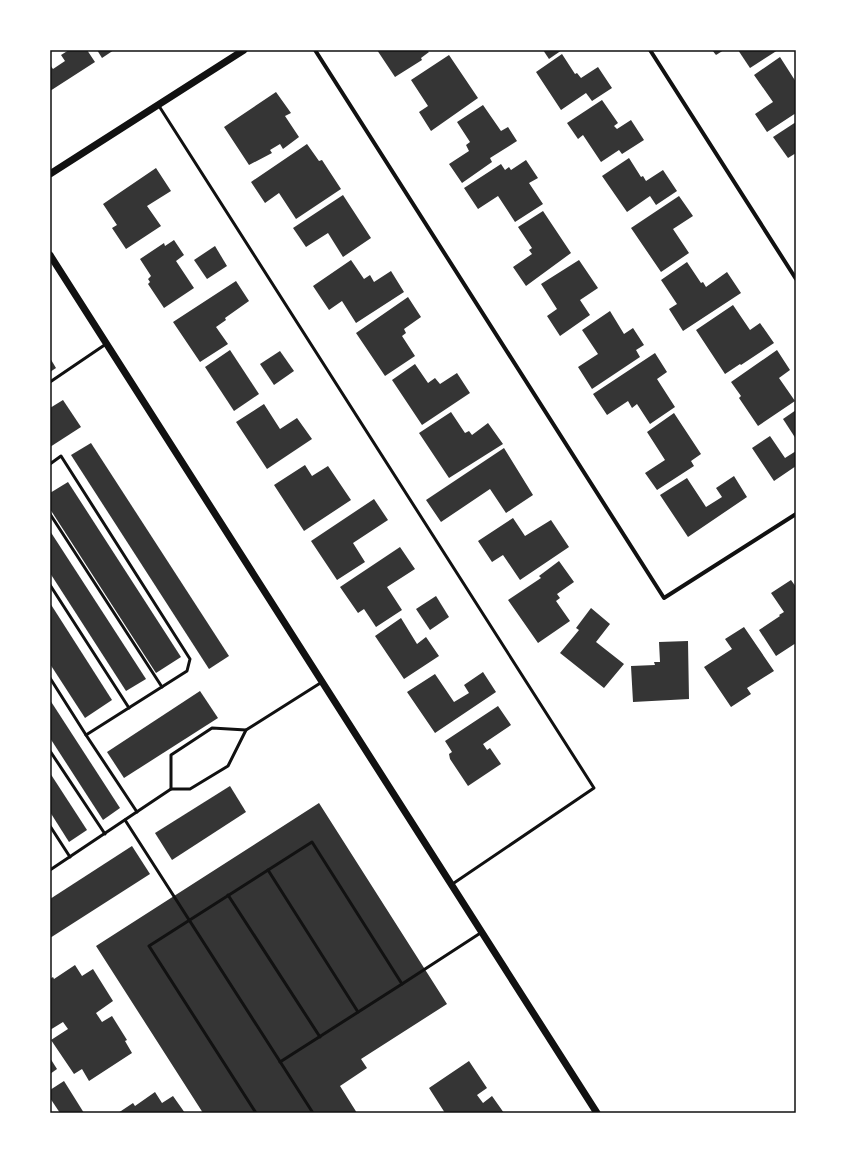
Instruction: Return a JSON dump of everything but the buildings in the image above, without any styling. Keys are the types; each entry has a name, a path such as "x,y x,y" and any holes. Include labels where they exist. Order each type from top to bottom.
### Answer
{"street":[{"path":"50,174 244,50"},
{"path":"315,50 664,598 796,514"},
{"path":"650,50 796,278"},
{"path":"50,255 597,1113"}],"lane":[{"path":"158,105 594,788 452,885"},
{"path":"50,382 107,344"},
{"path":"50,464 61,456 190,659 188,671 86,735"},
{"path":"50,514 162,687"},
{"path":"50,584 129,708"},
{"path":"50,678 137,812"},
{"path":"50,870 171,789 190,789 228,766 246,730 322,682"},
{"path":"171,789 171,755 212,728 246,730"},
{"path":"50,750 105,834"},
{"path":"125,820 313,1113"},
{"path":"50,826 70,857"},
{"path":"256,1113 149,946 312,842 402,984"},
{"path":"268,870 358,1012"},
{"path":"228,895 320,1036"},
{"path":"280,1062 482,932"}]}
